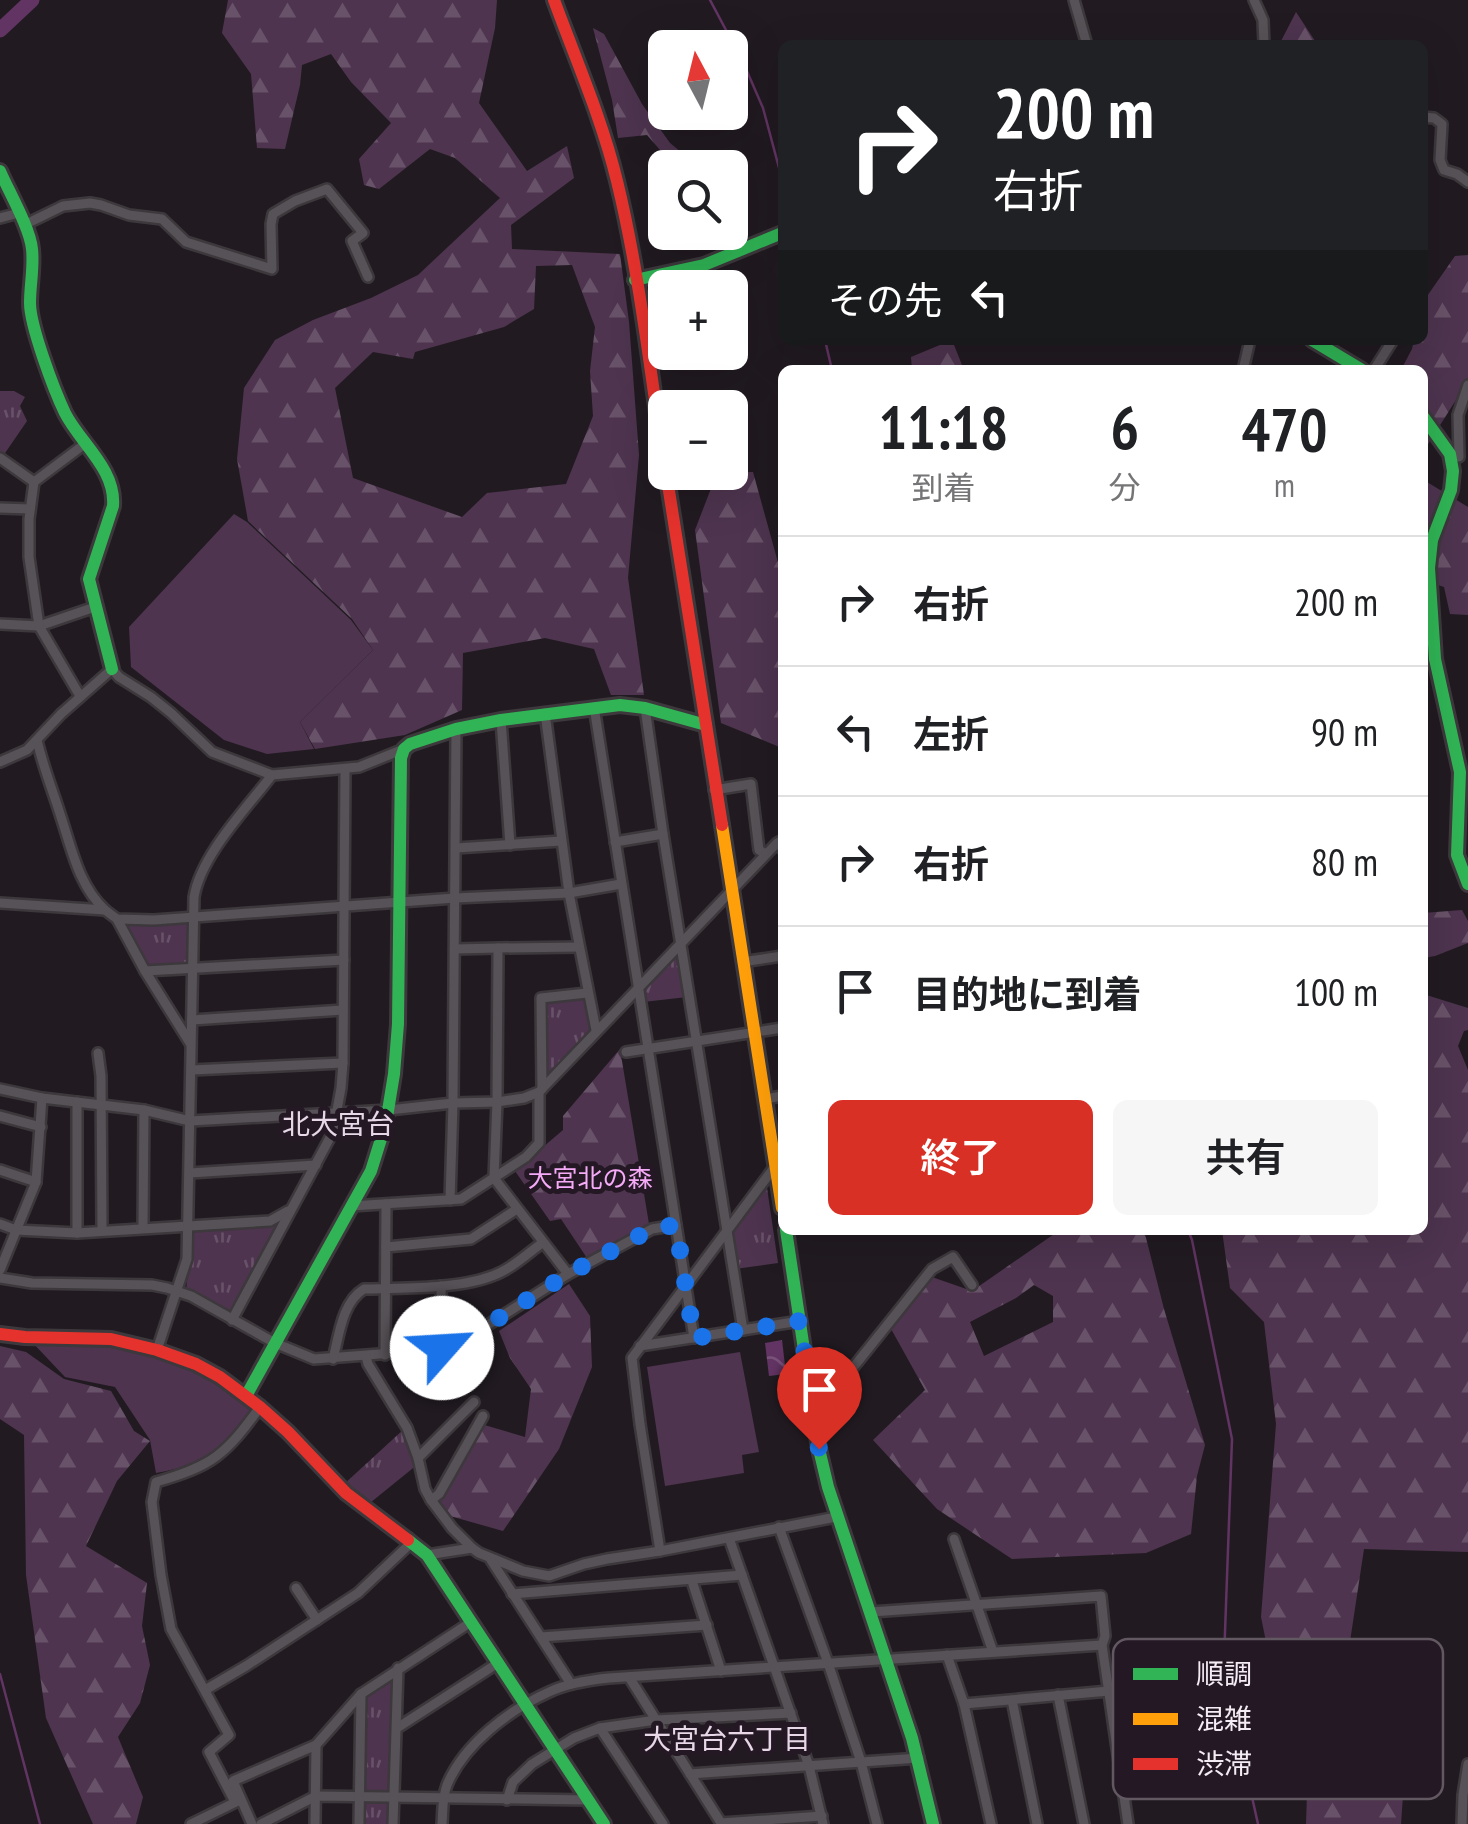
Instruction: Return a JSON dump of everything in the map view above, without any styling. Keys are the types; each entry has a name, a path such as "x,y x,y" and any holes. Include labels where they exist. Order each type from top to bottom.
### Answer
{"street":[{"path":"554,0 599,119 617,182 652,390"},
{"path":"1074,0 1086,40"},
{"path":"1254,0 1263,20 1264,40"},
{"path":"1428,118 1442,124 1440,160 1444,170 1468,182"},
{"path":"0,170 32,244 30,302 34,329 65,413 108,476 114,494 89,579 112,669 151,696 212,752 272,775 360,767 456,729 594,707 645,708 706,725"},
{"path":"0,218 22,219 63,206 90,203 129,215 162,219 186,242 272,269 274,214 327,189 363,233 352,241 368,277"},
{"path":"635,280 704,264 778,235"},
{"path":"1320,345 1354,365"},
{"path":"1468,385 1458,415 1459,457 1432,540 1429,568 1435,659 1460,772 1457,855 1468,884"},
{"path":"1428,421 1459,457"},
{"path":"80,696 40,626 29,558 30,509 34,482 86,443"},
{"path":"0,458 34,482"},
{"path":"668,490 730,891 778,1154"},
{"path":"0,508 30,509"},
{"path":"0,624 40,626 96,607"},
{"path":"0,762 27,750 112,669"},
{"path":"594,707 694,1338"},
{"path":"645,708 743,1330"},
{"path":"546,713 569,893 596,1030"},
{"path":"501,720 510,845"},
{"path":"450,1200 456,729"},
{"path":"37,740 72,854 92,898 117,919 192,1046"},
{"path":"246,1396 380,1150 397,1052 404,749"},
{"path":"232,1320 333,1132 342,1063 345,769"},
{"path":"156,1350 186,1259 197,877 272,775"},
{"path":"714,790 751,784 760,850 766,854"},
{"path":"615,842 663,834"},
{"path":"456,848 561,841"},
{"path":"0,1089 144,1110 190,1121 512,1101 540,1090 778,844"},
{"path":"117,919 194,918 569,893 621,884"},
{"path":"0,903 105,910"},
{"path":"455,949 578,946"},
{"path":"498,948 494,1178 568,1274"},
{"path":"742,962 778,957"},
{"path":"146,971 344,960"},
{"path":"351,1206 450,1200 472,1193 526,1157 540,1142 541,998 588,993"},
{"path":"192,1020 343,1010"},
{"path":"626,1052 778,1029"},
{"path":"98,1052 102,1076 102,1231"},
{"path":"192,1070 342,1063"},
{"path":"766,1099 778,1097"},
{"path":"0,1270 36,1182 42,1098"},
{"path":"77,1102 77,1233"},
{"path":"144,1110 144,1228"},
{"path":"0,1116 41,1128"},
{"path":"190,1173 316,1165"},
{"path":"660,1552 632,1358 778,1166"},
{"path":"0,1170 36,1182"},
{"path":"385,1354 386,1204"},
{"path":"0,1224 16,1230 77,1233 270,1221 292,1208"},
{"path":"386,1247 472,1240 517,1210"},
{"path":"0,1278 177,1290 314,1360 366,1356 442,1348 652,1229 676,1225"},
{"path":"787,1235 819,1449 836,1517 919,1758 933,1824"},
{"path":"333,1358 354,1295 364,1290 441,1286 489,1278 542,1243"},
{"path":"812,1400 852,1369 932,1269 952,1257 972,1286"},
{"path":"441,1286 442,1348"},
{"path":"640,1346 800,1321"},
{"path":"0,1334 111,1340 156,1350 208,1370 260,1407 346,1494 426,1555 604,1824"},
{"path":"366,1356 407,1428 431,1500 472,1548 522,1571 549,1576 584,1564 836,1517"},
{"path":"418,1458 474,1402"},
{"path":"252,1824 208,1752 229,1735 171,1630 152,1502 156,1482 204,1466 235,1442 260,1407"},
{"path":"431,1500 439,1494 482,1416"},
{"path":"779,1527 861,1762 877,1824"},
{"path":"629,1677 721,1824 823,1820 791,1712 728,1538"},
{"path":"954,1539 993,1652"},
{"path":"204,1690 358,1593 412,1542"},
{"path":"426,1555 472,1548"},
{"path":"489,1558 572,1684"},
{"path":"512,1594 742,1576"},
{"path":"692,1581 721,1671"},
{"path":"296,1588 316,1620"},
{"path":"871,1612 1101,1596 1105,1636 1102,1645 1113,1718"},
{"path":"238,1801 234,1781 316,1745 362,1694 471,1622"},
{"path":"541,1637 707,1625"},
{"path":"442,1824 443,1799 454,1772 471,1748 494,1726 526,1705 572,1684 1102,1645"},
{"path":"947,1655 964,1704 991,1824"},
{"path":"397,1728 498,1663"},
{"path":"394,1824 398,1668"},
{"path":"964,1704 1109,1690"},
{"path":"359,1824 362,1694"},
{"path":"1058,1695 1084,1824"},
{"path":"1012,1700 1038,1824"},
{"path":"506,1800 512,1782 521,1773 555,1748 600,1728 656,1720 791,1712"},
{"path":"600,1728 662,1824"},
{"path":"316,1745 316,1824"},
{"path":"690,1774 919,1758"},
{"path":"1462,1824 1468,1764"},
{"path":"267,1823 316,1796 588,1800"},
{"path":"1124,1799 1128,1824"},
{"path":"191,1824 238,1801"}],"green space":[{"path":"228,0 497,0 479,103 527,171 567,146 574,178 511,225 512,249 620,254 639,455 628,578 644,695 611,695 594,649 545,638 463,653 462,710 405,735 315,749 300,722 373,650 352,619 248,521 237,459 244,388 275,340 418,275 500,198 455,158 430,149 379,189 364,185 359,159 391,123 351,82 331,54 302,65 285,149 257,148 251,74 222,33","holes":["572,265 595,327 590,371 593,416 566,484 487,493 462,517 353,478 335,388 373,352 413,359 415,352 504,327 534,309 536,266"]},
{"path":"1296,12 1314,40 1282,40"},
{"path":"593,28 604,34 648,112 648,130 661,130 678,150 660,150 647,135 618,138"},
{"path":"1468,255 1468,381 1428,444 1428,365 1404,365 1413,345 1428,345 1428,295 1455,256"},
{"path":"940,345 954,345 962,365 912,365 911,357"},
{"path":"0,391 14,391 25,397 20,406 27,421 3,456 0,454"},
{"path":"748,472 753,472 778,563 778,746 721,723 695,530 710,490 748,490"},
{"path":"1428,483 1468,507 1468,615 1450,614 1444,587 1428,582"},
{"path":"234,514 351,620 373,650 300,722 314,749 267,754 224,740 131,667 129,627"},
{"path":"1462,910 1468,921 1468,943 1428,957 1428,913"},
{"path":"120,921 188,921 189,963 147,968"},
{"path":"676,954 680,955 687,997 643,1002 641,991"},
{"path":"1428,996 1468,1008 1468,1030 1458,1046 1468,1070 1468,1552 1364,1549 1350,1639 1265,1639 1261,1617 1276,1424 1264,1322 1230,1288 1223,1235 1428,1235"},
{"path":"581,997 591,1030 544,1076 544,1001"},
{"name":"大宮北の森","path":"620,1049 649,1224 587,1258 561,1219 550,1221 515,1171 563,1130 563,1116"},
{"path":"767,1188 778,1263 735,1269 730,1235"},
{"path":"279,1223 232,1311 186,1290 193,1231"},
{"path":"1053,1235 1145,1235 1205,1445 1197,1476 1191,1534 1146,1553 1012,1559 937,1509 873,1440 925,1390 890,1327 929,1276 972,1291","holes":["1034,1285 1053,1296 1053,1322 984,1356 970,1322"]},
{"path":"569,1284 590,1316 592,1367 559,1449 503,1531 450,1516 436,1495 481,1424 525,1437 531,1389 510,1358 499,1331"},
{"path":"31,1341 86,1341 132,1347 202,1372 252,1408 212,1452 189,1465 156,1473 150,1440 115,1387 65,1377"},
{"path":"0,1346 26,1352 64,1379 111,1391 134,1431 150,1441 117,1481 86,1546 147,1583 142,1626 150,1665 140,1703 118,1737 143,1797 136,1824 93,1824 46,1718 26,1575 24,1435 0,1419"},
{"path":"740,1352 759,1452 742,1455 744,1473 665,1486 647,1367"},
{"path":"404,1429 418,1464 365,1507 342,1486"},
{"path":"389,1676 393,1680 391,1791 369,1792 363,1789 364,1698 366,1692"},
{"path":"1307,1799 1403,1799 1401,1824 1306,1824"},
{"path":"367,1801 389,1802 390,1824 363,1824"}],"water":[{"path":"782,1340 786,1374 769,1376 765,1343"}],"waterway":[{"path":"0,30 32,0"},
{"path":"710,0 763,108 778,164"},
{"path":"826,345 831,365"},
{"path":"1190,1235 1232,1439 1225,1639"},
{"path":"0,1674 40,1824"},
{"path":"1252,1799 1258,1824"}],"traffic: fast":[{"path":"0,171 30,240 31,313 43,358 65,413 103,468 112,493 113,506 89,579 112,669"},
{"path":"635,280 704,265 778,235"},
{"path":"1320,345 1354,365"},
{"path":"1428,423 1450,454 1453,471 1451,490 1432,540 1429,568 1435,659 1460,772 1457,855 1468,884"},
{"path":"246,1396 371,1171 386,1123 398,1024 404,749 456,729 620,705 706,725"},
{"path":"787,1235 828,1487 912,1738 933,1824"},
{"path":"408,1540 427,1555 604,1824"}],"traffic: slow":[{"path":"722,825 778,1182"}],"traffic: jam":[{"path":"554,0 617,181 653,390"},
{"path":"669,490 722,825"},
{"path":"0,1334 111,1339 196,1364 260,1407 346,1493 408,1540"}],"district":[{"name":"北大宮台","path":"338,1123"},
{"name":"大宮台六丁目","path":"727,1738"}],"route":[{"path":"442,1348 652,1229 676,1225 694,1338 800,1321 819,1449"}]}
